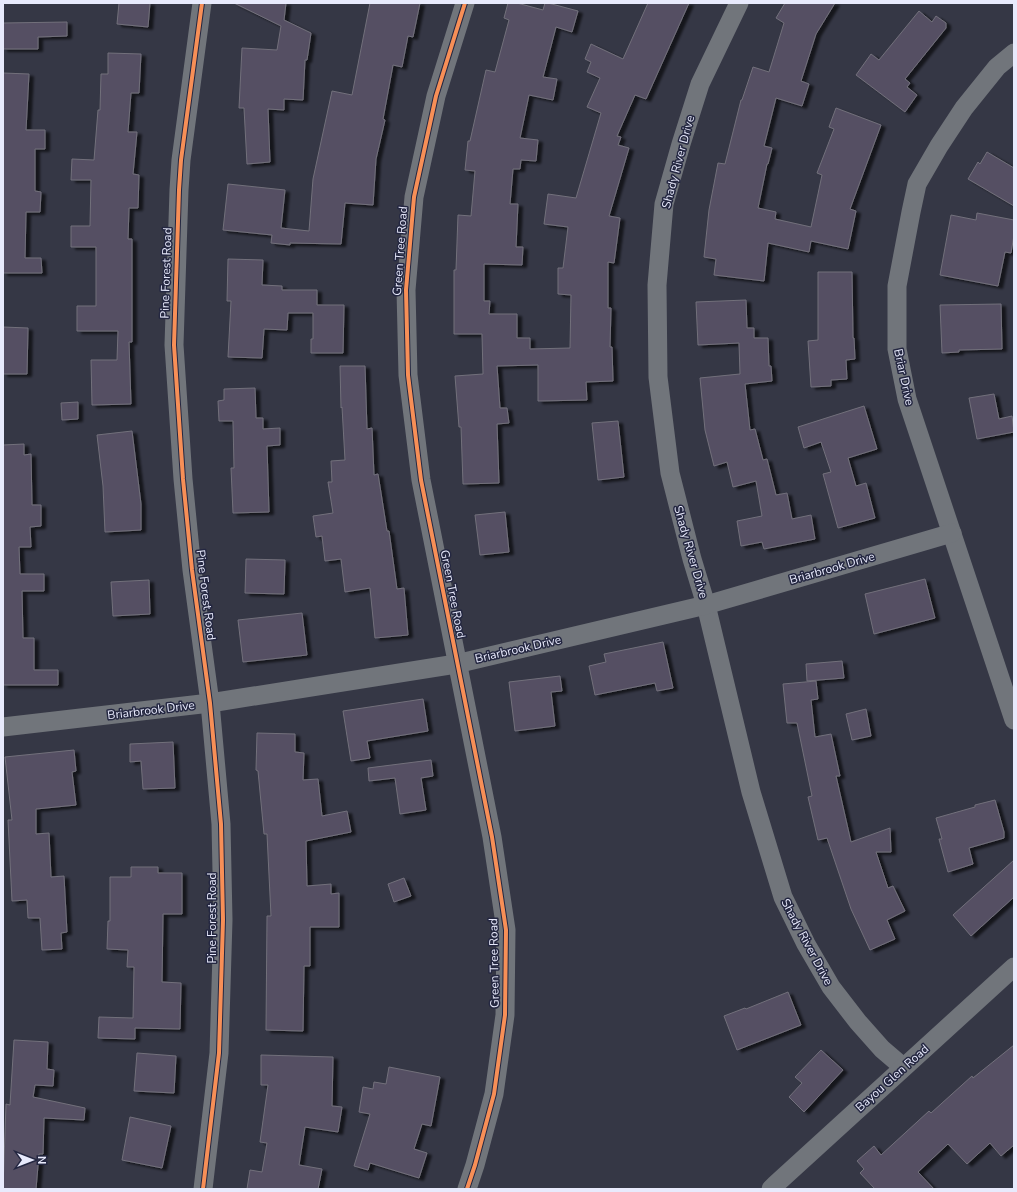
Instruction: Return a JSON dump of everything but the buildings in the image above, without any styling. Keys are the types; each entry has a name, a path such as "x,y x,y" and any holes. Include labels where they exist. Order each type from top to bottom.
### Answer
{"street":[{"name":"Pine Forest Road","path":"202,3 180,175 174,345 183,479 192,570 210,703 221,824 223,920 219,1053 203,1189"},
{"name":"Green Tree Road","path":"465,3 436,96 414,197 406,290 408,375 421,480 456,664 492,837 506,930 505,1015 494,1094 467,1189"},
{"name":"Shady River Drive","path":"739,3 700,84 664,204 657,285 658,377 670,473 692,559 706,606 751,792 783,897 806,944 831,987 858,1022 882,1049 903,1067"},
{"name":"Briar Drive","path":"1014,53 997,67 964,108 939,146 917,184 897,286 897,349 907,400 1014,720"},
{"name":"Briarbrook Drive","path":"3,727 210,703 456,664 706,606 952,533"},
{"name":"Bayou Glen Road","path":"771,1189 1014,967"}],"cycle path":[{"path":"202,3 181,160 174,345 183,479 192,570 210,703 221,824 223,920 219,1053 203,1189"},
{"path":"465,3 436,96 414,197 406,290 408,375 421,480 492,837 506,930 505,1015 494,1094 467,1189"}]}
